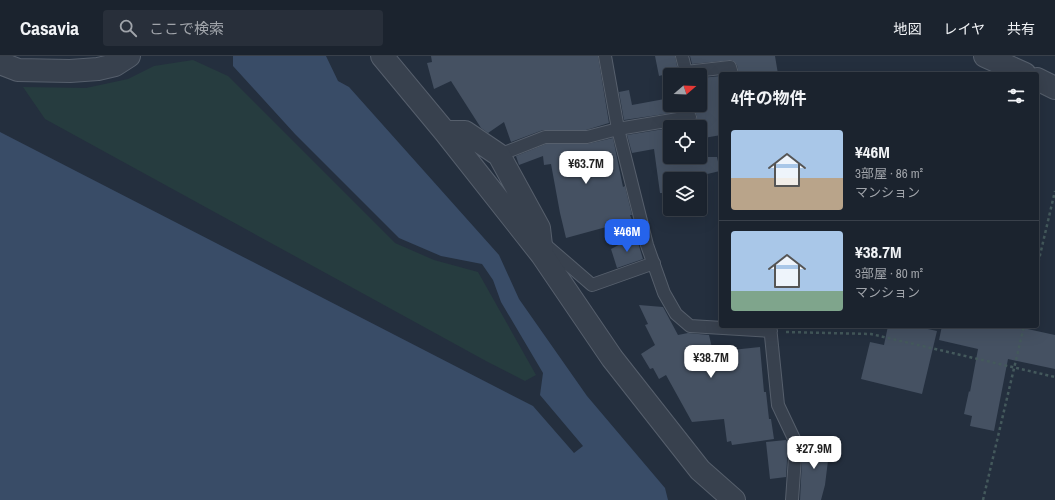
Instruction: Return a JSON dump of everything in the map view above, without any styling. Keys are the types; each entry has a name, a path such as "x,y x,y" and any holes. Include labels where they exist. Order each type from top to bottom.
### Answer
{"street":[{"path":"0,63 18,70 70,71 98,69 115,65 129,56"},
{"path":"382,56 541,248 612,358 700,470 734,500"},
{"path":"985,56 1020,72"},
{"path":"1039,80 1055,88"},
{"path":"445,132 465,132 499,155 540,228 541,248"}],"lane":[{"path":"605,56 618,129 647,245 664,293 676,314 690,326 719,327"},
{"path":"682,56 686,72 730,68 731,72"},
{"path":"499,155 545,137 587,137 618,129 690,117"},
{"path":"541,248 592,285 654,263"},
{"path":"744,328 771,329 778,405 796,442 792,500"}],"path":[{"path":"1039,259 1055,191"},
{"path":"983,500 1024,328"},
{"path":"771,329 871,334 1055,377"}],"green space":[{"path":"193,60 228,76 395,243 434,260 478,272 536,375 525,381 486,361 45,119 23,87 86,88 128,79 154,66"}],"water":[{"path":"233,56 326,56 338,81 349,87 499,255 519,299 587,396 665,488 668,500 0,500 0,132 533,406 574,453 583,446 540,395 543,373 501,302 493,280 482,264 441,256 399,238 295,134 233,66"}],"building":[{"path":"431,56 598,56 609,123 586,130 543,130 511,142 504,122 488,133 481,128 451,81 434,89 427,63 432,62"},
{"path":"655,56 675,56 677,68 663,68 663,75 659,76"},
{"path":"690,56 775,56 778,72 739,72 737,65 732,60 692,64"},
{"path":"719,76 719,135 707,137 707,120 696,120 697,115 694,112 707,112 707,77"},
{"path":"629,90 632,105 663,99 663,112 678,112 624,120 619,92"},
{"path":"663,129 663,164 707,164 707,157 717,157 719,171 707,174 707,172 663,172 663,193 660,193 654,149 632,153 627,135"},
{"path":"613,138 623,187 625,186 632,220 566,238 551,164 544,165 543,156 519,165 516,156 546,144 587,144"},
{"path":"636,236 643,259 617,268 611,249"},
{"path":"639,305 663,307 678,335 688,333 709,335 713,352 760,347 764,392 766,392 769,419 771,419 774,439 732,445 731,441 727,442 724,419 692,422 666,375 659,379 653,368 650,369 641,354 655,345 645,325 648,324"},
{"path":"888,328 923,328 937,331 922,394 861,379 870,342 884,345"},
{"path":"942,328 1023,328 1055,335 1055,369 1008,359 994,431 970,426 972,416 964,414 969,391 970,392 978,349 939,340"},
{"path":"786,440 788,444 786,477 770,479 766,442"},
{"path":"803,441 830,444 825,485 821,500 800,500"}]}
